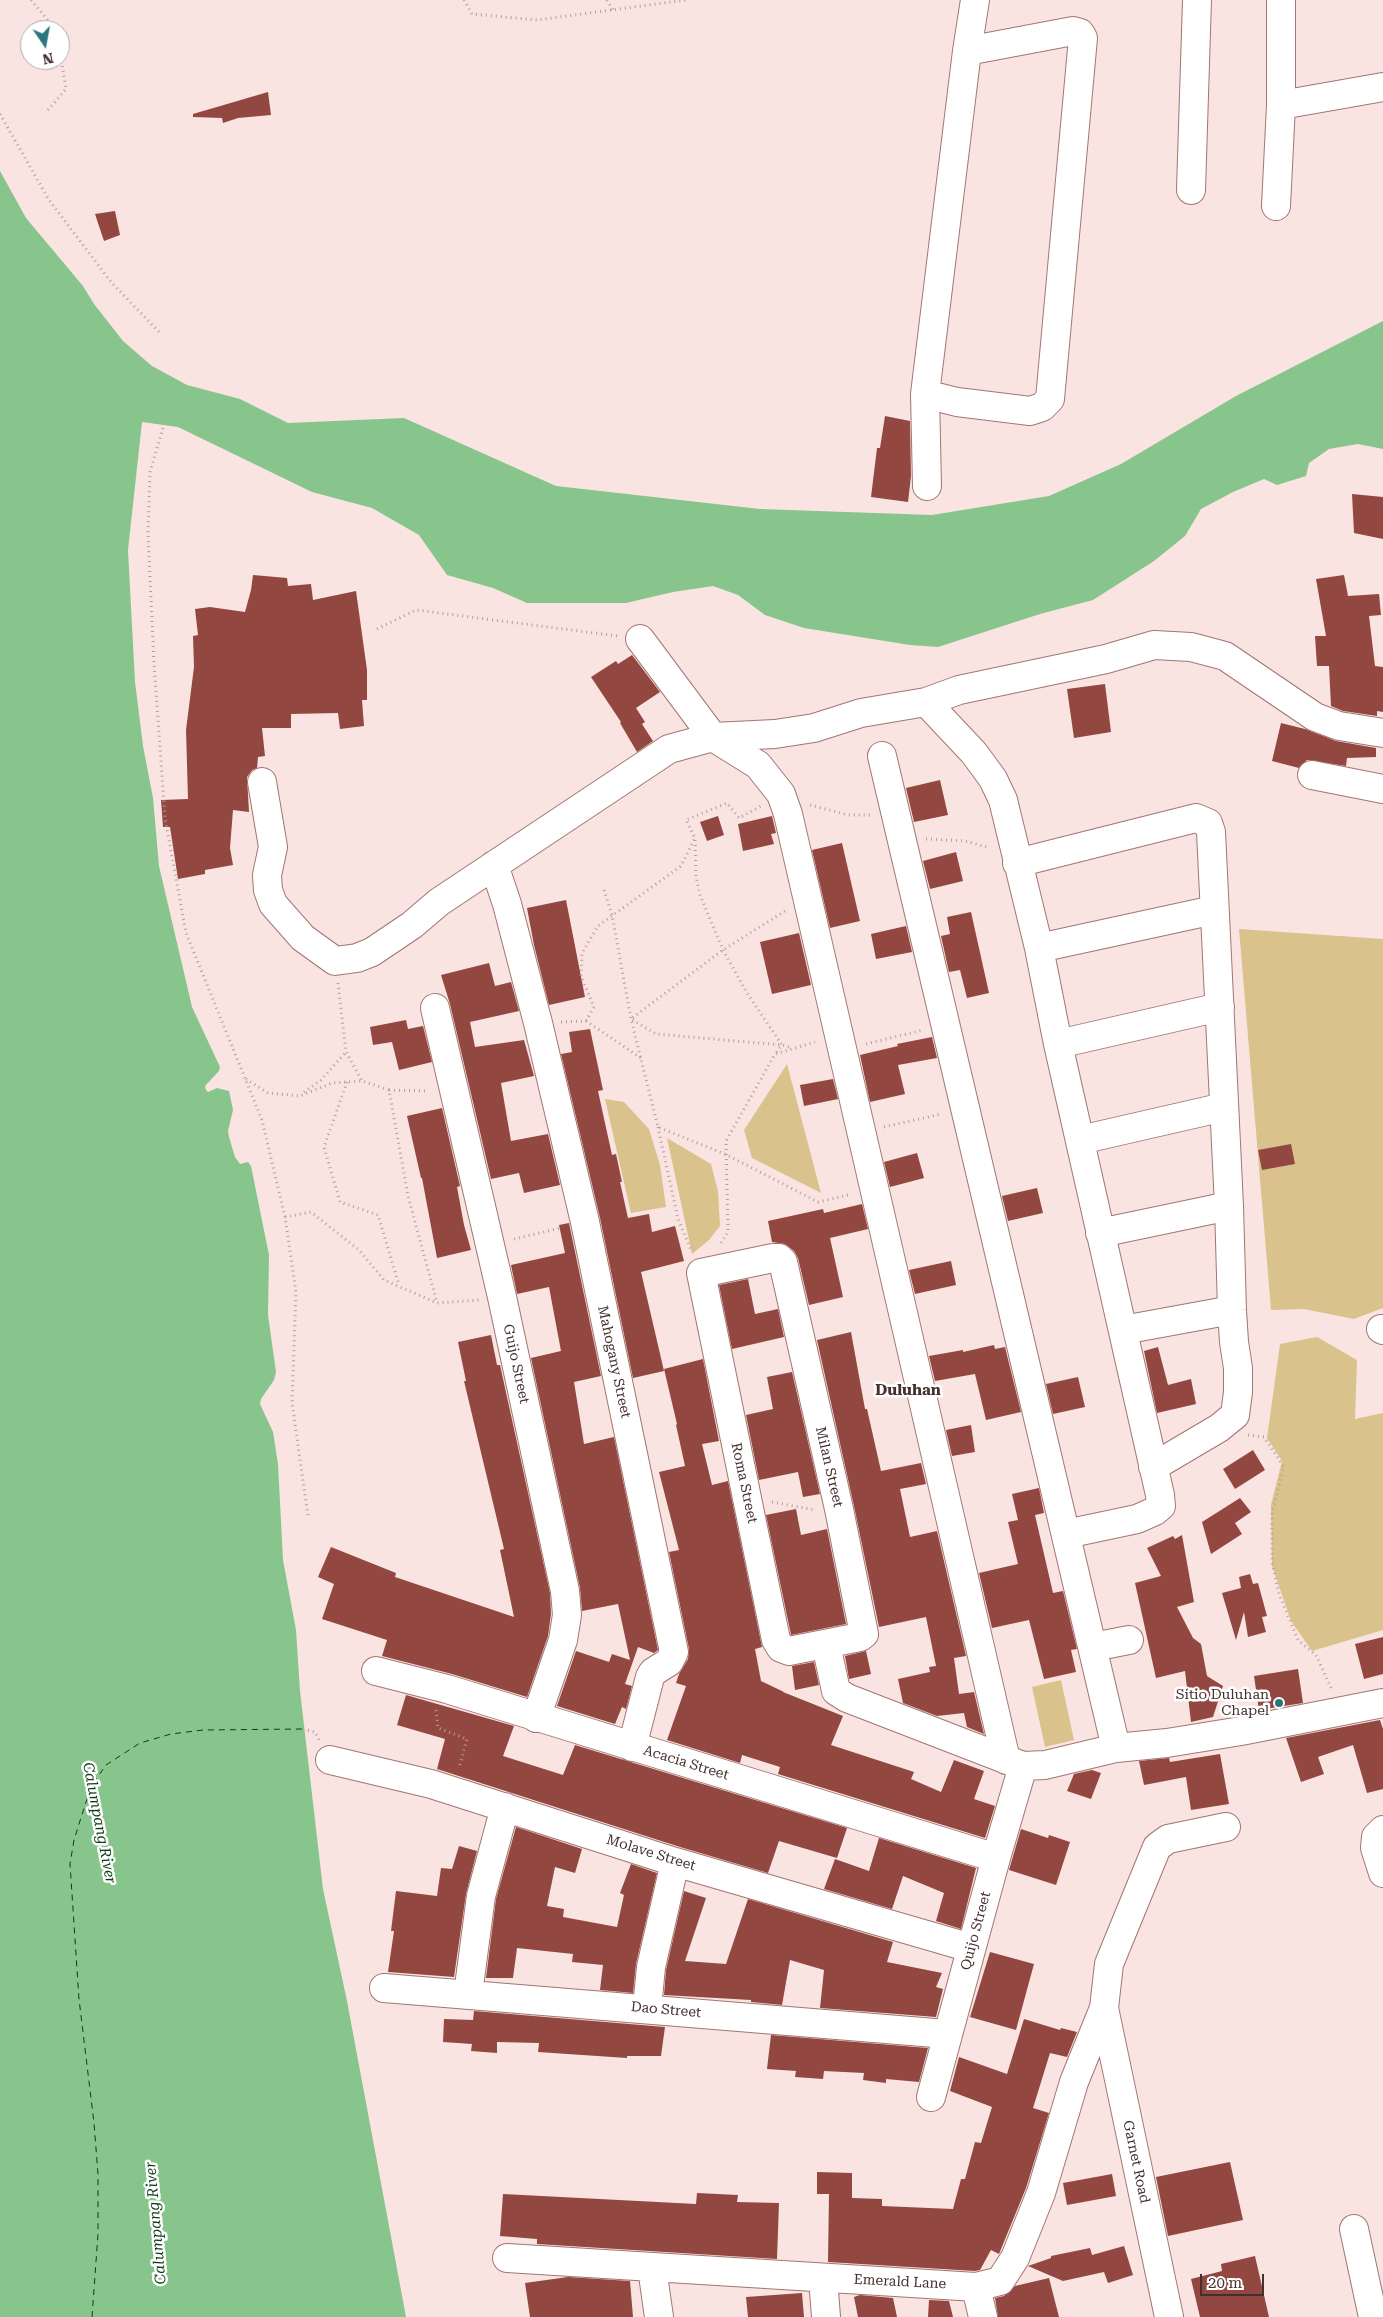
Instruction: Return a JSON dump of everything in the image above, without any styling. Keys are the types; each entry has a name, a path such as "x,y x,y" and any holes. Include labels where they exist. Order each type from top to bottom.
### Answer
{"street":[{"path":"927,486 925,394 967,51 975,0"},
{"path":"1191,190 1197,0"},
{"path":"1276,206 1281,105 1281,0"},
{"path":"925,394 957,402 1030,410 1042,406 1050,400 1083,38 1080,33 1073,31 967,51"},
{"path":"1281,105 1383,87"},
{"path":"640,639 714,737 758,765 781,794 788,814 874,1188 1014,1763"},
{"path":"262,782 273,847 267,874 268,890 273,904 303,938 335,961 357,958 372,952 412,925 439,902 669,748 714,737 776,734 814,728 861,713 926,702 959,690 1106,659 1154,645 1191,647 1225,656 1314,717 1339,726 1383,733"},
{"path":"926,702 974,752 993,779 1003,800 1038,948 1100,1233 1154,1467 1161,1506 1137,1520 1066,1534"},
{"path":"882,756 1116,1748"},
{"path":"1312,775 1383,789"},
{"path":"1017,863 1196,818 1208,823 1211,832 1229,1206 1232,1310 1238,1368 1238,1392 1235,1415 1219,1428 1154,1467"},
{"name":"Mahogany Street","path":"494,865 507,904 522,968 538,1023 585,1222 674,1652 668,1662 658,1668 650,1677 632,1747"},
{"path":"1038,948 1214,910"},
{"path":"1058,1044 1220,1007"},
{"name":"Guijo Street","path":"435,1008 502,1298 565,1591 567,1615 563,1640 536,1718"},
{"path":"1080,1140 1224,1107"},
{"path":"1100,1233 1229,1206"},
{"name":"Milan Street","path":"701,1273 773,1258 779,1258 783,1262 839,1509 864,1634 860,1637 826,1644"},
{"name":"Roma Street","path":"701,1273 776,1640 781,1648 789,1651 826,1644"},
{"path":"1123,1330 1232,1310"},
{"path":"1093,1647 1128,1640"},
{"path":"826,1644 836,1691 840,1694 1014,1763 1045,1765 1116,1748 1167,1743 1383,1703"},
{"name":"Acacia Street","path":"376,1671 447,1689 536,1718 996,1858"},
{"name":"Molave Street","path":"330,1760 452,1790 675,1862 971,1948"},
{"name":"Quijo Street","path":"931,2097 996,1858 1014,1763"},
{"path":"468,1994 481,1896 504,1807"},
{"path":"1104,2008 1109,1964 1157,1847 1168,1839 1226,1827"},
{"path":"1383,1830 1376,1837 1375,1848 1383,1872"},
{"path":"647,2008 651,1967 675,1862"},
{"name":"Dao Street","path":"384,1988 947,2034"},
{"name":"Emerald Lane","path":"507,2258 976,2287 1000,2282 1015,2258 1041,2193 1074,2082 1104,2008"},
{"name":"Garnet Road","path":"1104,2008 1169,2317"},
{"path":"1354,2230 1374,2317"},
{"path":"652,2268 659,2317"},
{"path":"822,2278 826,2317"},
{"path":"976,2287 983,2317"}],"path":[{"path":"31,0 48,20"},
{"path":"464,0 472,14 537,20 686,0"},
{"path":"607,0 613,10"},
{"path":"48,110 66,89 63,70"},
{"path":"0,114 49,200 111,282 161,334"},
{"path":"163,428 150,472 148,535 154,663 165,818 186,933 262,1120 285,1217 296,1292 292,1403 308,1516"},
{"path":"377,629 416,610 640,639"},
{"path":"782,1045 747,993 723,950 700,895 696,876 695,838 686,820 726,803 739,818 781,794 813,806 848,815 896,815 913,836 933,840 965,841 987,847"},
{"path":"586,1021 594,1006 580,976 582,953 598,926 681,866 695,838"},
{"path":"604,890 612,915 632,1019 678,1219 701,1273"},
{"path":"632,1019 723,950 807,897"},
{"path":"335,961 346,1052 362,1081"},
{"path":"632,1019 656,1034 782,1045 792,1048"},
{"path":"538,1023 586,1021 641,1058"},
{"path":"774,1054 792,1048 946,1025"},
{"path":"701,1273 728,1232 726,1141 774,1054 782,1045"},
{"path":"300,1096 321,1080 346,1052"},
{"path":"246,1079 268,1093 300,1096 332,1083 362,1081 389,1090 453,1091"},
{"path":"347,1082 324,1147 340,1202 378,1215 399,1286"},
{"path":"389,1090 408,1196 437,1303"},
{"path":"861,1132 966,1109"},
{"path":"658,1127 727,1156 818,1202 874,1188"},
{"path":"285,1217 311,1212 359,1250 384,1280 437,1303 502,1298"},
{"path":"489,1245 585,1222"},
{"path":"1235,1415 1242,1435 1264,1436 1284,1467 1272,1512 1272,1562 1279,1594 1298,1640 1316,1654 1341,1711"},
{"path":"747,1500 755,1498 818,1511 839,1509"},
{"path":"447,1689 436,1711 438,1728 467,1739 452,1790"},
{"path":"303,1728 315,1732"}],"shaded area":[{"path":"1239,929 1383,939 1383,1308 1354,1319 1304,1309 1271,1310"},
{"path":"787,1064 821,1193 752,1158 744,1130"},
{"path":"605,1099 624,1102 649,1129 660,1165 666,1207 631,1213"},
{"path":"667,1138 711,1164 718,1191 720,1226 709,1240 692,1254"},
{"path":"1317,1337 1357,1360 1355,1419 1383,1413 1383,1630 1312,1651 1291,1621 1272,1566 1271,1505 1282,1461 1267,1438 1280,1344"},
{"path":"1061,1680 1074,1740 1045,1747 1032,1687"}],"water":[{"name":"Calumpang River","path":"0,171 26,218 83,286 94,304 123,341 152,366 187,385 240,399 288,423 404,418 556,486 760,509 932,515 1049,496 1121,464 1236,396 1383,321 1383,449 1358,444 1329,449 1309,463 1306,476 1277,485 1264,479 1233,492 1201,509 1185,536 1154,561 1093,600 1040,614 938,647 910,645 804,628 765,615 738,595 713,586 673,592 626,603 527,603 493,588 447,575 419,535 372,508 312,492 178,427 142,422 128,550 135,682 143,746 153,798 159,866 192,1007 220,1067 219,1071 205,1086 206,1090 208,1092 217,1088 229,1091 233,1110 228,1131 229,1137 235,1157 240,1164 248,1162 251,1166 269,1255 268,1315 276,1372 274,1380 261,1399 260,1404 273,1432 278,1464 283,1560 296,1630 300,1691 323,1889 347,2001 406,2317 0,2317"}],"building":[{"path":"268,92 271,115 238,118 223,123 222,118 193,117 193,114"},
{"path":"115,211 120,235 104,241 95,214"},
{"path":"885,416 910,421 911,476 908,502 871,497 877,448 880,448"},
{"path":"1352,494 1383,497 1383,539 1354,533"},
{"path":"253,575 287,578 288,586 311,584 313,600 356,591 367,670 367,700 362,700 364,726 340,729 338,713 291,714 291,728 262,728 265,756 258,757 257,768 252,770 247,777 249,812 233,810 230,848 233,865 205,870 205,874 178,879 170,827 163,827 161,800 188,799 186,730 194,667 193,636 198,635 195,609 210,607 245,612"},
{"path":"1344,575 1348,596 1379,594 1381,615 1369,616 1375,666 1383,667 1383,712 1377,711 1377,716 1343,711 1331,706 1329,666 1317,666 1315,636 1326,636 1316,579"},
{"path":"632,655 660,692 636,708 645,722 642,724 653,741 637,752 621,722 591,677 616,661 618,664"},
{"path":"1105,684 1111,732 1074,738 1067,689"},
{"path":"1281,723 1305,729 1336,741 1376,748 1376,757 1347,758 1346,766 1307,760 1299,768 1272,761"},
{"path":"940,780 948,815 914,822 906,788"},
{"path":"718,816 724,835 707,841 700,822"},
{"path":"772,816 776,833 771,834 774,844 743,851 738,824"},
{"path":"842,843 860,921 830,928 812,850"},
{"path":"956,852 963,881 930,889 923,861"},
{"path":"566,900 585,997 549,1005 527,908"},
{"path":"971,912 989,993 967,998 960,970 949,972 941,936 950,934 947,917"},
{"path":"906,926 912,952 876,959 871,934"},
{"path":"799,933 811,985 772,994 760,942"},
{"path":"489,963 495,986 511,982 519,1011 470,1022 475,1047 524,1040 534,1076 501,1083 511,1141 548,1134 560,1185 524,1193 519,1173 491,1179 450,1004 441,975"},
{"path":"406,1020 408,1029 423,1026 432,1062 399,1070 392,1042 373,1045 370,1027"},
{"path":"590,1029 603,1090 598,1091 612,1155 616,1154 628,1218 649,1214 652,1232 675,1226 684,1261 641,1272 664,1371 633,1378 600,1218 561,1054 572,1052 569,1032"},
{"path":"932,1037 937,1058 898,1065 905,1094 870,1102 860,1055 898,1046 897,1044"},
{"path":"833,1079 838,1099 804,1106 800,1085"},
{"path":"442,1108 460,1186 457,1187 471,1250 437,1258 422,1178 407,1116"},
{"path":"1291,1144 1295,1164 1262,1170 1258,1150"},
{"path":"917,1153 924,1178 890,1187 884,1162"},
{"path":"1037,1188 1043,1213 1008,1221 1002,1196"},
{"path":"862,1204 868,1229 830,1238 843,1297 809,1305 798,1258 794,1251 785,1244 772,1242 768,1221 823,1209 824,1213"},
{"path":"569,1223 601,1376 574,1382 584,1444 614,1437 658,1650 654,1653 638,1647 625,1684 632,1686 626,1709 622,1707 615,1724 557,1706 576,1651 609,1662 612,1654 630,1660 618,1604 582,1611 580,1588 531,1358 561,1351 549,1287 517,1294 511,1265 565,1253 559,1225"},
{"path":"951,1261 956,1285 915,1294 909,1270"},
{"path":"748,1279 755,1314 778,1309 784,1337 732,1349 719,1285"},
{"path":"851,1332 865,1409 867,1409 881,1471 921,1463 926,1484 900,1489 910,1537 937,1531 966,1656 954,1658 959,1694 974,1692 984,1734 967,1727 964,1713 937,1716 903,1703 898,1679 930,1672 929,1667 936,1666 926,1617 879,1627 817,1340"},
{"path":"491,1335 497,1365 500,1365 550,1593 551,1614 548,1636 527,1697 452,1674 382,1656 387,1640 322,1619 334,1584 318,1577 331,1547 396,1573 395,1577 514,1617 500,1550 504,1549 464,1381 466,1381 458,1342"},
{"path":"994,1345 995,1349 1005,1347 1021,1412 986,1420 975,1374 935,1381 929,1356 963,1350 963,1352"},
{"path":"1158,1347 1168,1385 1191,1379 1196,1404 1157,1413 1144,1351"},
{"path":"703,1359 719,1441 702,1444 712,1485 728,1481 762,1647 755,1649 761,1681 843,1716 831,1745 914,1772 911,1779 941,1792 954,1760 984,1771 974,1799 995,1806 985,1838 778,1774 780,1767 742,1755 740,1763 667,1740 686,1686 676,1683 688,1659 689,1649 669,1552 679,1550 659,1472 685,1466 664,1369"},
{"path":"792,1372 820,1494 803,1497 798,1472 759,1480 746,1415 773,1409 767,1377"},
{"path":"1078,1377 1085,1407 1053,1414 1046,1384"},
{"path":"971,1425 975,1452 952,1456 946,1430"},
{"path":"1253,1450 1265,1470 1235,1489 1223,1469"},
{"path":"1039,1488 1044,1513 1035,1515 1053,1593 1063,1591 1077,1649 1071,1650 1076,1672 1044,1679 1029,1620 992,1628 979,1573 1018,1564 1008,1522 1018,1520 1012,1494"},
{"path":"1240,1498 1251,1512 1235,1523 1242,1534 1211,1554 1202,1522"},
{"path":"796,1509 801,1535 827,1529 846,1624 791,1635 766,1515"},
{"path":"1182,1535 1194,1602 1177,1607 1193,1638 1201,1644 1207,1676 1223,1686 1213,1717 1191,1722 1185,1671 1156,1678 1135,1583 1161,1576 1147,1548 1173,1536 1175,1539"},
{"path":"1250,1574 1253,1584 1258,1583 1267,1616 1262,1617 1266,1632 1248,1637 1244,1612 1236,1640 1222,1593 1241,1588 1239,1577"},
{"path":"1383,1637 1383,1674 1364,1679 1355,1644"},
{"path":"866,1651 871,1674 849,1679 845,1656"},
{"path":"814,1662 819,1685 795,1690 792,1666"},
{"path":"1298,1669 1303,1703 1259,1710 1254,1676"},
{"path":"406,1695 514,1726 503,1756 563,1775 575,1745 847,1828 837,1858 779,1841 768,1873 680,1847 437,1769 445,1739 397,1725"},
{"path":"1380,1720 1383,1729 1383,1789 1367,1793 1353,1745 1318,1757 1324,1774 1301,1782 1286,1738"},
{"path":"1220,1754 1229,1804 1191,1810 1186,1777 1144,1785 1139,1761 1169,1758 1170,1762"},
{"path":"1092,1770 1101,1773 1091,1799 1067,1791 1074,1774"},
{"path":"516,1827 582,1849 575,1873 555,1867 547,1906 564,1909 563,1917 617,1927 624,1895 620,1893 631,1864 657,1873 636,1964 633,1993 600,1990 603,1965 572,1962 573,1954 517,1948 513,1978 486,1978 496,1899"},
{"path":"1021,1829 1048,1838 1049,1835 1070,1842 1056,1885 1009,1870"},
{"path":"879,1838 976,1868 961,1929 936,1921 944,1893 903,1876 892,1909 824,1889 835,1859 869,1871"},
{"path":"459,1846 477,1851 466,1894 454,1977 388,1972 394,1931 391,1931 396,1891 437,1896 441,1868 452,1869"},
{"path":"684,1891 706,1898 685,1961 726,1964 748,1899 893,1942 887,1962 942,1973 936,1987 943,1989 936,2017 820,2008 824,1970 790,1960 782,2005 751,2002 751,2000 664,1995 666,1970"},
{"path":"990,1952 1034,1964 1016,2030 970,2017"},
{"path":"474,2011 665,2027 661,2056 627,2056 627,2058 538,2052 539,2043 497,2042 497,2053 471,2051 472,2044 443,2042 444,2019 473,2020"},
{"path":"1024,2019 1060,2030 1061,2028 1077,2032 1067,2057 1050,2053 1033,2108 1049,2113 1026,2188 999,2254 991,2250 980,2270 975,2271 828,2262 829,2194 817,2194 817,2172 852,2173 852,2198 882,2199 882,2206 953,2209 961,2179 965,2179 975,2142 981,2143 992,2107 950,2091 959,2057 1007,2074"},
{"path":"771,2035 928,2048 919,2082 886,2079 886,2083 863,2080 864,2073 824,2071 823,2079 795,2077 796,2071 767,2069"},
{"path":"1230,2162 1243,2220 1168,2236 1156,2177"},
{"path":"1112,2174 1116,2196 1067,2205 1063,2183"},
{"path":"697,2193 738,2195 737,2202 779,2203 777,2259 537,2244 537,2239 500,2236 503,2194 696,2204"},
{"path":"1124,2246 1133,2275 1108,2283 1104,2272 1063,2281 1028,2266 1051,2258 1051,2256 1090,2248 1092,2255"},
{"path":"1255,2256 1269,2317 1200,2317 1191,2279 1222,2271 1221,2264"},
{"path":"568,2277 630,2281 633,2317 530,2317 525,2283"},
{"path":"1049,2278 1059,2317 998,2317 995,2298 1004,2296 1015,2286"},
{"path":"802,2293 804,2317 748,2317 746,2297"},
{"path":"860,2295 893,2298 897,2317 858,2317 854,2297"},
{"path":"929,2300 949,2301 953,2317 928,2317"}],"ferry route":[{"path":"92,2317 98,2234 98,2174 94,2123 79,1999 70,1864 74,1840 86,1802 94,1782 106,1765 140,1743 171,1734 203,1730 303,1729"}],"place":[{"name":"Sitio Duluhan Chapel","path":"1279,1703"}],"district":[{"name":"Duluhan","path":"908,1391"}]}
